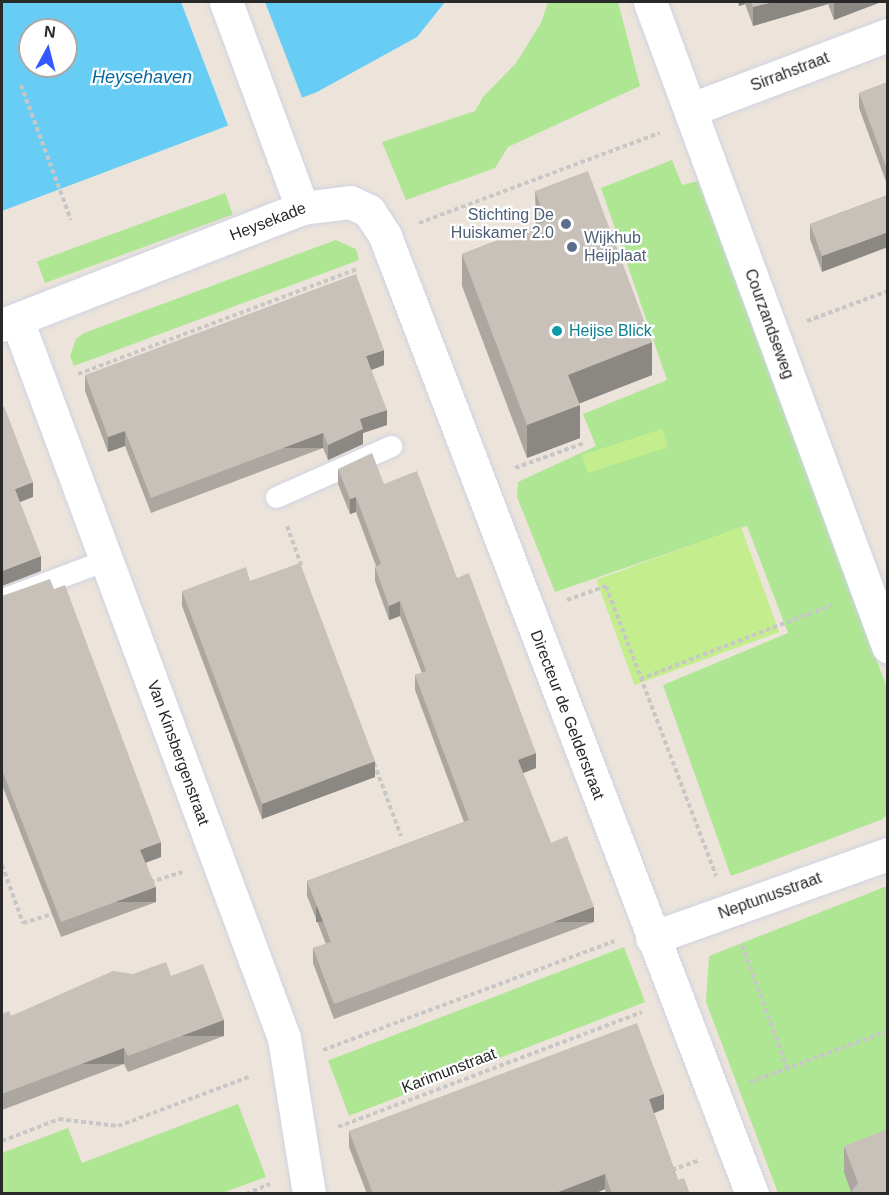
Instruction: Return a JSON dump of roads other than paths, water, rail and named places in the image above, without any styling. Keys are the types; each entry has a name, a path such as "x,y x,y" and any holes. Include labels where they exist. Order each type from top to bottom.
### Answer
{"street":[{"path":"226,2 302,208"},
{"name":"Courzandseweg","path":"650,2 693,114 866,592 888,646"},
{"name":"Sirrahstraat","path":"693,114 888,35"},
{"name":"Heysekade","path":"9,322 302,208 350,202 369,211 388,245"},
{"name":"Directeur de Gelderstraat","path":"388,245 651,938 716,1095 752,1194"},
{"name":"Van Kinsbergenstraat","path":"9,322 43,387 284,1038 309,1194"},
{"name":"Neptunusstraat","path":"651,938 888,854"}],"lane":[{"path":"276,497 391,446"},
{"path":"2,599 106,560"}],"water":[{"name":"Heysehaven","path":"2,2 445,2 417,37 317,92 2,211"}],"place":[{"name":"Stichting De Huiskamer 2.0","path":"566,224"},
{"name":"Wijkhub Heijplaat","path":"572,247"},
{"name":"Heijse Blick","path":"557,331"}]}
